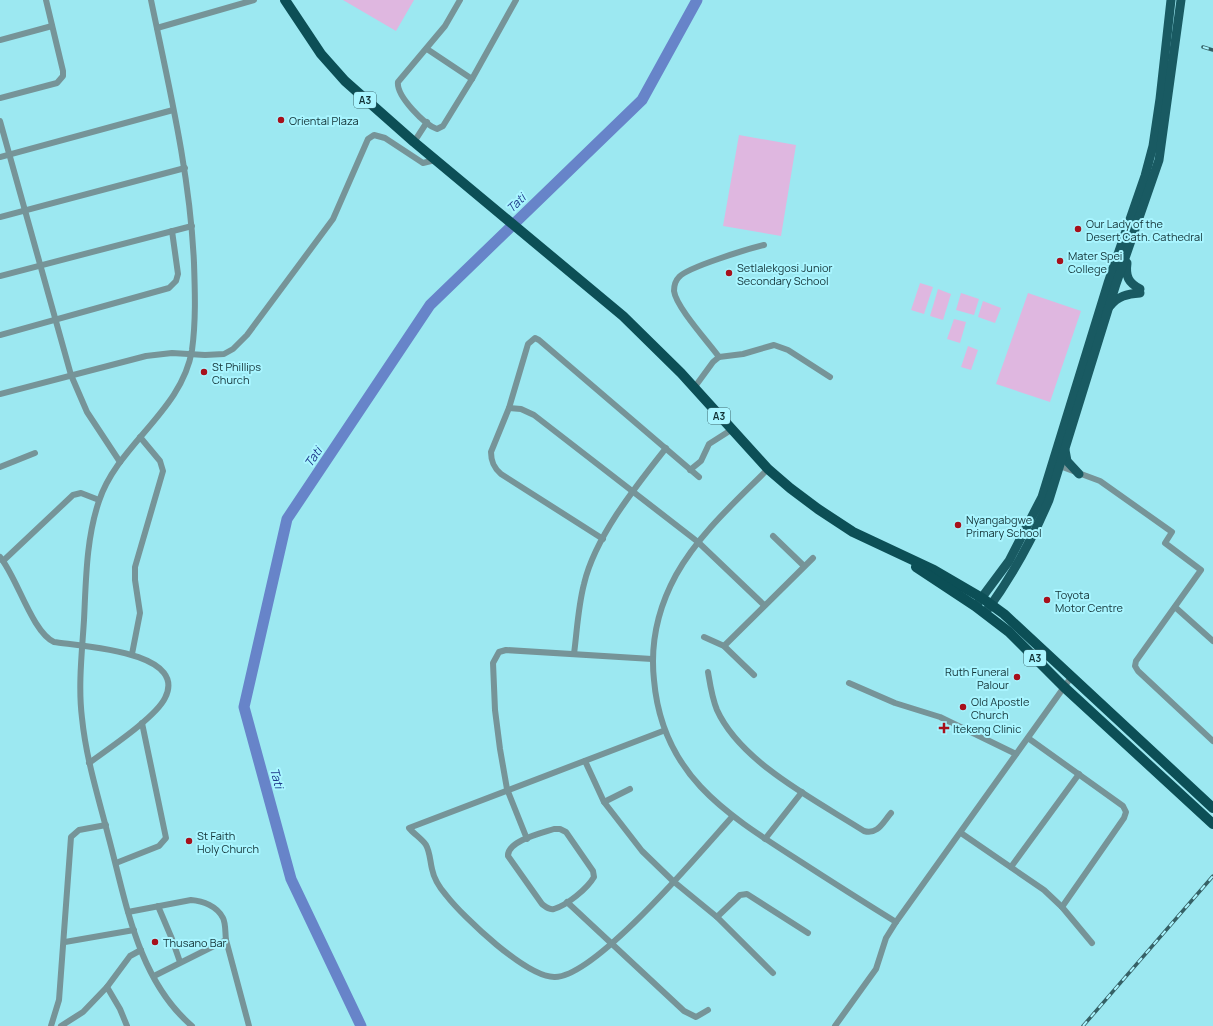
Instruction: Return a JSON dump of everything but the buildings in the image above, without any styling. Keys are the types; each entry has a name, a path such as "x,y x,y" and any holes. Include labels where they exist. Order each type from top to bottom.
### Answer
{"highway":[{"name":"A3","path":"286,0 306,34 332,68 366,100 435,160 623,316 694,388 731,430 768,468 818,509 853,532 934,570 982,598 988,609 1064,687 1213,824"},
{"name":"A3","path":"889,550 975,606 988,609 1072,676 1213,808"}],"main road":[{"path":"975,606 1009,561 1042,497 1055,465 1125,249 1159,160 1180,3 1170,2 1153,146 1125,249 1110,307 1065,449 1055,465 1054,484 1036,531 1017,565 988,609"},
{"path":"1110,307 1115,300 1124,295 1140,291 1130,283 1126,276 1125,249"},
{"path":"1065,449 1067,461 1079,474"},
{"path":"1054,484 1064,475 1072,472 1079,474"}],"street":[{"path":"0,98 60,80 63,71 46,0"},
{"path":"151,0 185,168 192,226 195,306 191,354 182,379 169,402 120,462 99,500 90,542 82,646 81,715 89,763 128,912 141,950 154,976 170,1002 192,1026"},
{"path":"157,28 254,0"},
{"path":"460,0 445,26 427,49 401,77 398,87 406,102 427,122 437,129 443,126 472,79 516,0"},
{"path":"0,40 52,26"},
{"path":"427,49 472,79"},
{"path":"0,157 173,110"},
{"path":"0,121 71,375 87,412 120,462"},
{"path":"414,142 427,122"},
{"path":"0,394 150,355 172,353 215,356 224,354 233,349 247,335 330,223 346,192 368,139 374,135 384,138 423,163 435,160"},
{"path":"0,217 185,168"},
{"path":"0,276 192,226"},
{"path":"0,335 173,285 178,274 172,231"},
{"path":"719,357 677,300 674,290 676,282 682,275 730,254 764,245"},
{"path":"603,539 501,474 496,469 491,458 491,452 509,408 528,344 535,338 699,477"},
{"path":"694,388 709,366 719,357 744,354 768,346 780,346 830,377"},
{"path":"509,408 522,409 534,415 633,491 698,542 764,605"},
{"path":"690,470 701,461 709,444 731,430"},
{"path":"132,654 140,613 134,580 134,567 163,471 160,461 140,437"},
{"path":"574,654 584,584 589,567 603,539 633,491 666,448"},
{"path":"0,467 35,453"},
{"path":"1055,465 1100,481 1172,532 1164,543 1201,570 1136,661 1135,666 1138,671 1213,740"},
{"path":"768,468 698,542 676,575 663,604 656,626 652,659 654,689 663,731 674,752 689,774 699,786 732,817 896,922"},
{"path":"89,763 142,723 165,698 168,684 166,676 163,672 132,654 54,642 44,636 2,559 73,495 81,493 99,500"},
{"path":"773,536 804,566"},
{"path":"724,646 813,558"},
{"path":"1175,607 1213,641"},
{"path":"704,637 724,646 754,675"},
{"path":"527,838 506,789 495,710 493,663 495,657 499,652 506,650 652,659"},
{"path":"708,672 716,709 732,736 763,765 802,792 864,831 871,833 876,831 891,812"},
{"path":"838,1025 876,969 886,938 896,922 1072,676"},
{"path":"849,683 895,703 940,717 1016,754"},
{"path":"116,863 159,846 166,838 142,723"},
{"path":"663,731 506,789 409,828 426,846 433,874 439,886 460,911 511,956 539,974 548,977 566,976 580,969 612,944 732,817"},
{"path":"1028,738 1123,806 1126,812 1124,818 1062,908"},
{"path":"585,760 604,802 619,823 642,850 673,881 717,916 773,974"},
{"path":"1011,867 1079,774"},
{"path":"604,802 630,789"},
{"path":"765,839 802,792"},
{"path":"51,1026 59,1004 65,942 71,837 79,830 106,825"},
{"path":"554,829 560,829 566,832 593,871 594,878 567,902 553,909 547,908 542,904 508,856 508,851 511,847 527,838 554,829"},
{"path":"960,833 1044,890 1092,942"},
{"path":"717,916 740,894 747,894 808,933"},
{"path":"128,912 191,900 206,903 214,908 223,917 226,940 249,1026"},
{"path":"567,902 690,1016 696,1017 708,1010"},
{"path":"158,906 180,962"},
{"path":"65,942 134,930"},
{"path":"154,976 226,940"},
{"path":"61,1026 83,1012 107,987 130,956 141,950"},
{"path":"107,987 120,1009 127,1026"}],"shaded area":[{"path":"343,0 414,0 396,31"},
{"path":"739,135 796,145 781,236 723,226"},
{"path":"920,283 933,287 924,314 911,310"},
{"path":"938,289 951,294 943,320 930,316"},
{"path":"961,293 979,299 974,315 956,310"},
{"path":"1028,293 1081,311 1050,402 996,384"},
{"path":"983,301 1001,308 995,323 978,317"},
{"path":"954,319 966,322 960,343 947,339"},
{"path":"968,346 978,350 971,370 961,367"}],"waterway":[{"name":"Tati","path":"361,1026 291,879 244,707 287,519 430,305 642,100 697,0"}],"railway":[{"path":"1203,47 1213,50"},
{"path":"1083,1026 1213,876"}],"place":[{"name":"Oriental Plaza","path":"281,120"},
{"name":"Our Lady of the Desert Cath. Cathedral","path":"1078,229"},
{"name":"Mater Spei College","path":"1060,261"},
{"name":"Setlalekgosi Junior Secondary School","path":"729,273"},
{"name":"St Phillips Church","path":"204,372"},
{"name":"Nyangabgwe Primary School","path":"958,525"},
{"name":"Toyota Motor Centre","path":"1047,600"},
{"name":"Ruth Funeral Palour","path":"1017,677"},
{"name":"Old Apostle Church","path":"963,707"},
{"name":"Itekeng Clinic","path":"944,728"},
{"name":"St Faith Holy Church","path":"189,841"},
{"name":"Thusano Bar","path":"155,942"}]}
